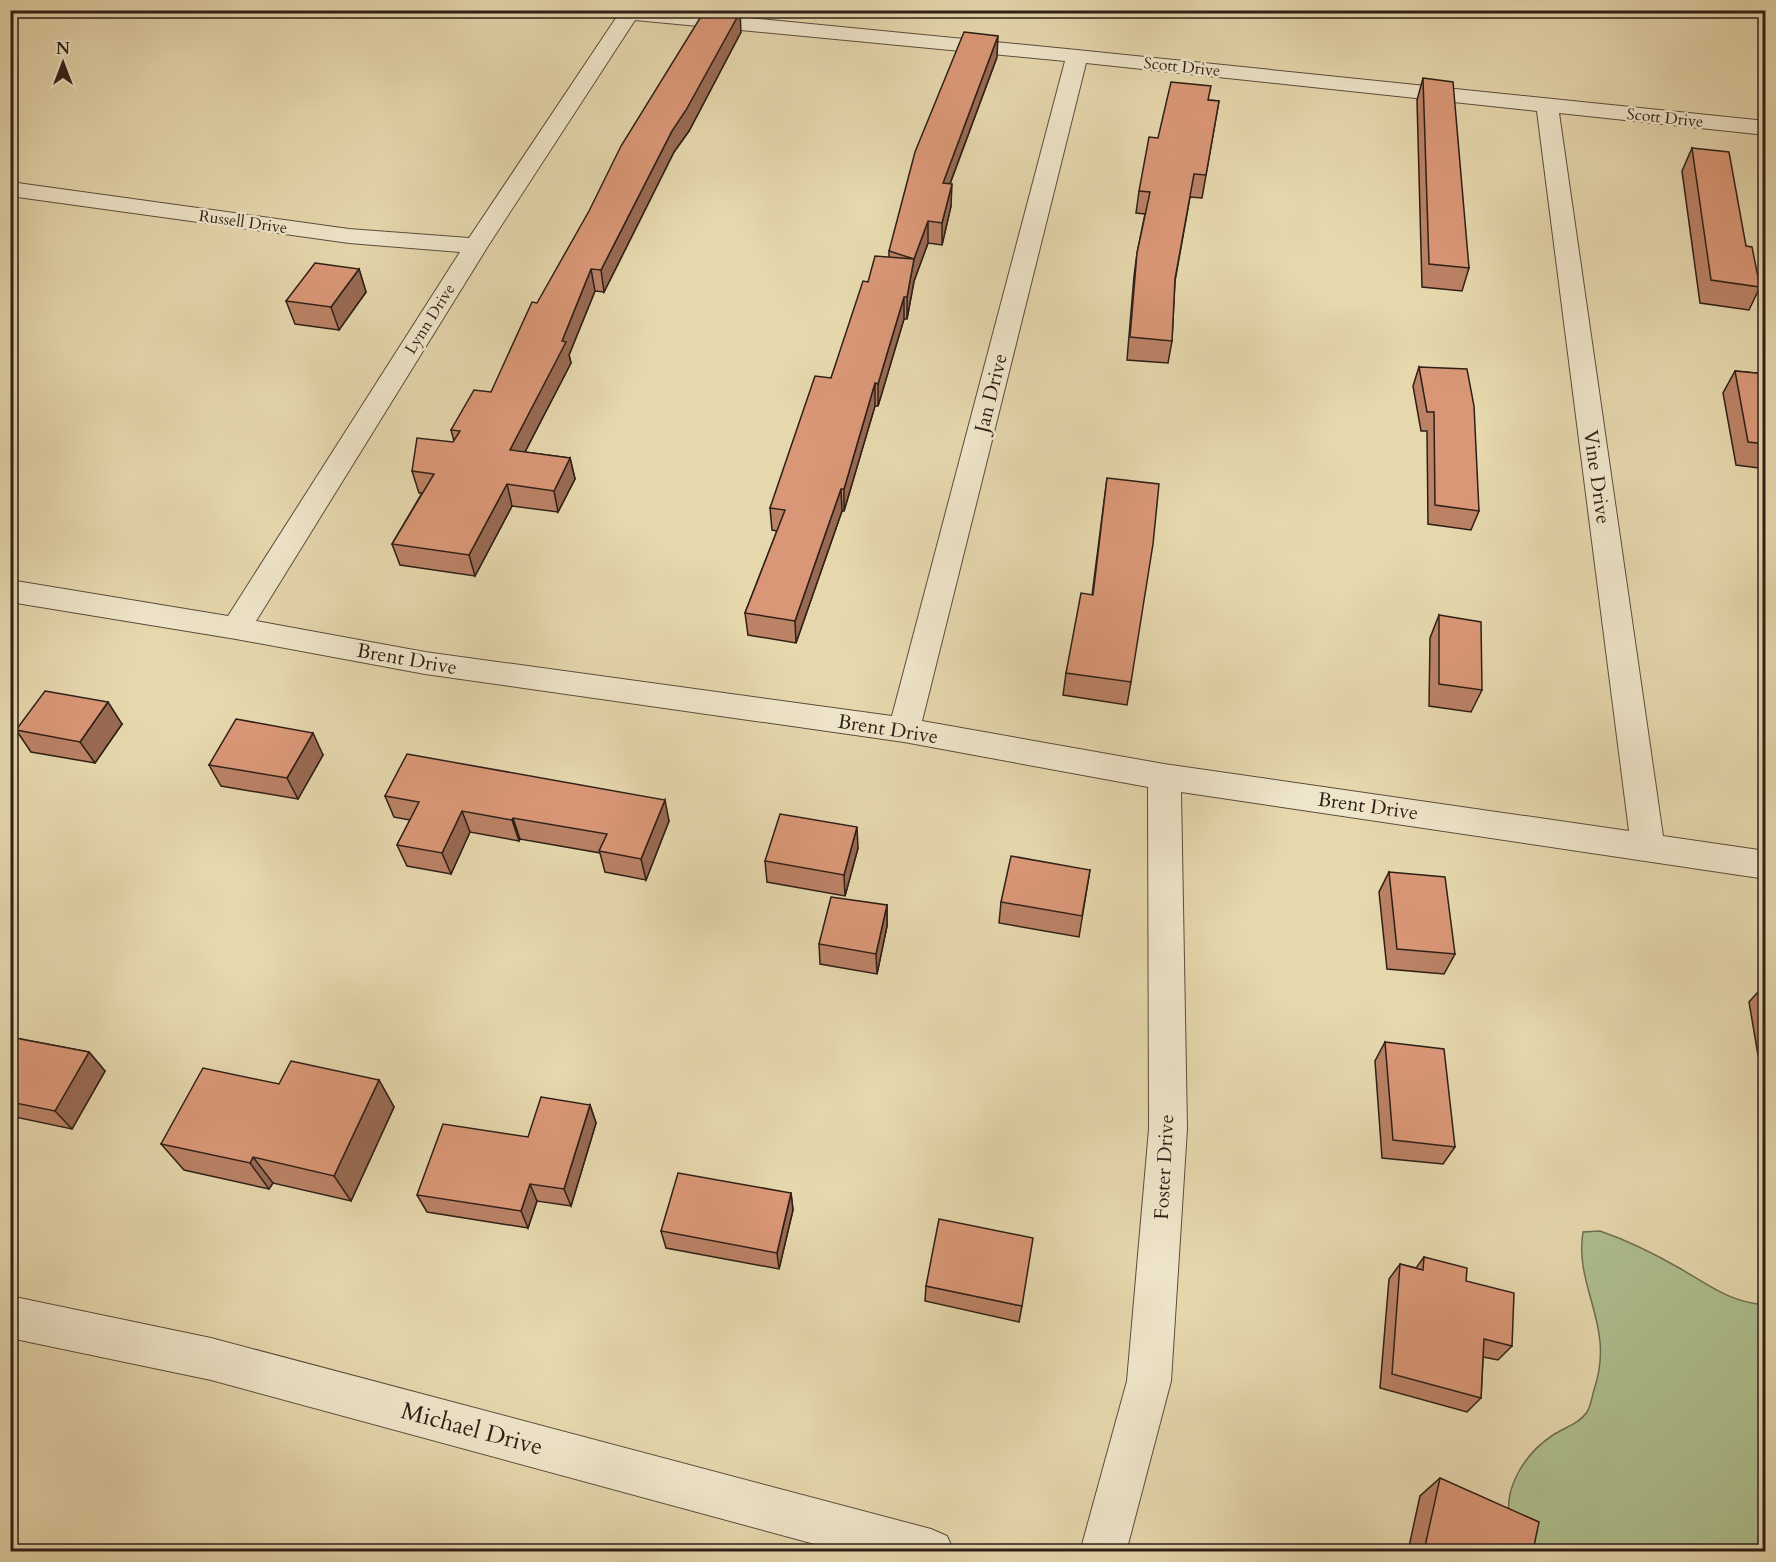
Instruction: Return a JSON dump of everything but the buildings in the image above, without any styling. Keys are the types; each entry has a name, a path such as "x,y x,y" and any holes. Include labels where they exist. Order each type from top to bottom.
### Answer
{"street":[{"name":"Scott Drive","path":"598,10 1077,56 1766,128"},
{"name":"Lynn Drive","path":"236,628 476,246 629,14"},
{"name":"Jan Drive","path":"904,730 1077,56"},
{"name":"Vine Drive","path":"1547,106 1648,847"},
{"name":"Russell Drive","path":"10,189 349,236 476,246"},
{"name":"Brent Drive","path":"10,591 236,628 425,663 904,730 1164,777 1766,865"},
{"name":"Foster Drive","path":"1103,1551 1149,1381 1150,1369 1168,1129 1164,777"},
{"name":"Michael Drive","path":"10,1317 211,1359 931,1551"}],"green space":[{"path":"1600,1231 1652,1253 1731,1297 1765,1305 1765,1551 1529,1551 1513,1529 1509,1516 1509,1502 1516,1476 1542,1443 1580,1419 1587,1412 1590,1404 1599,1367 1600,1346 1598,1326 1584,1272 1583,1232"}]}
